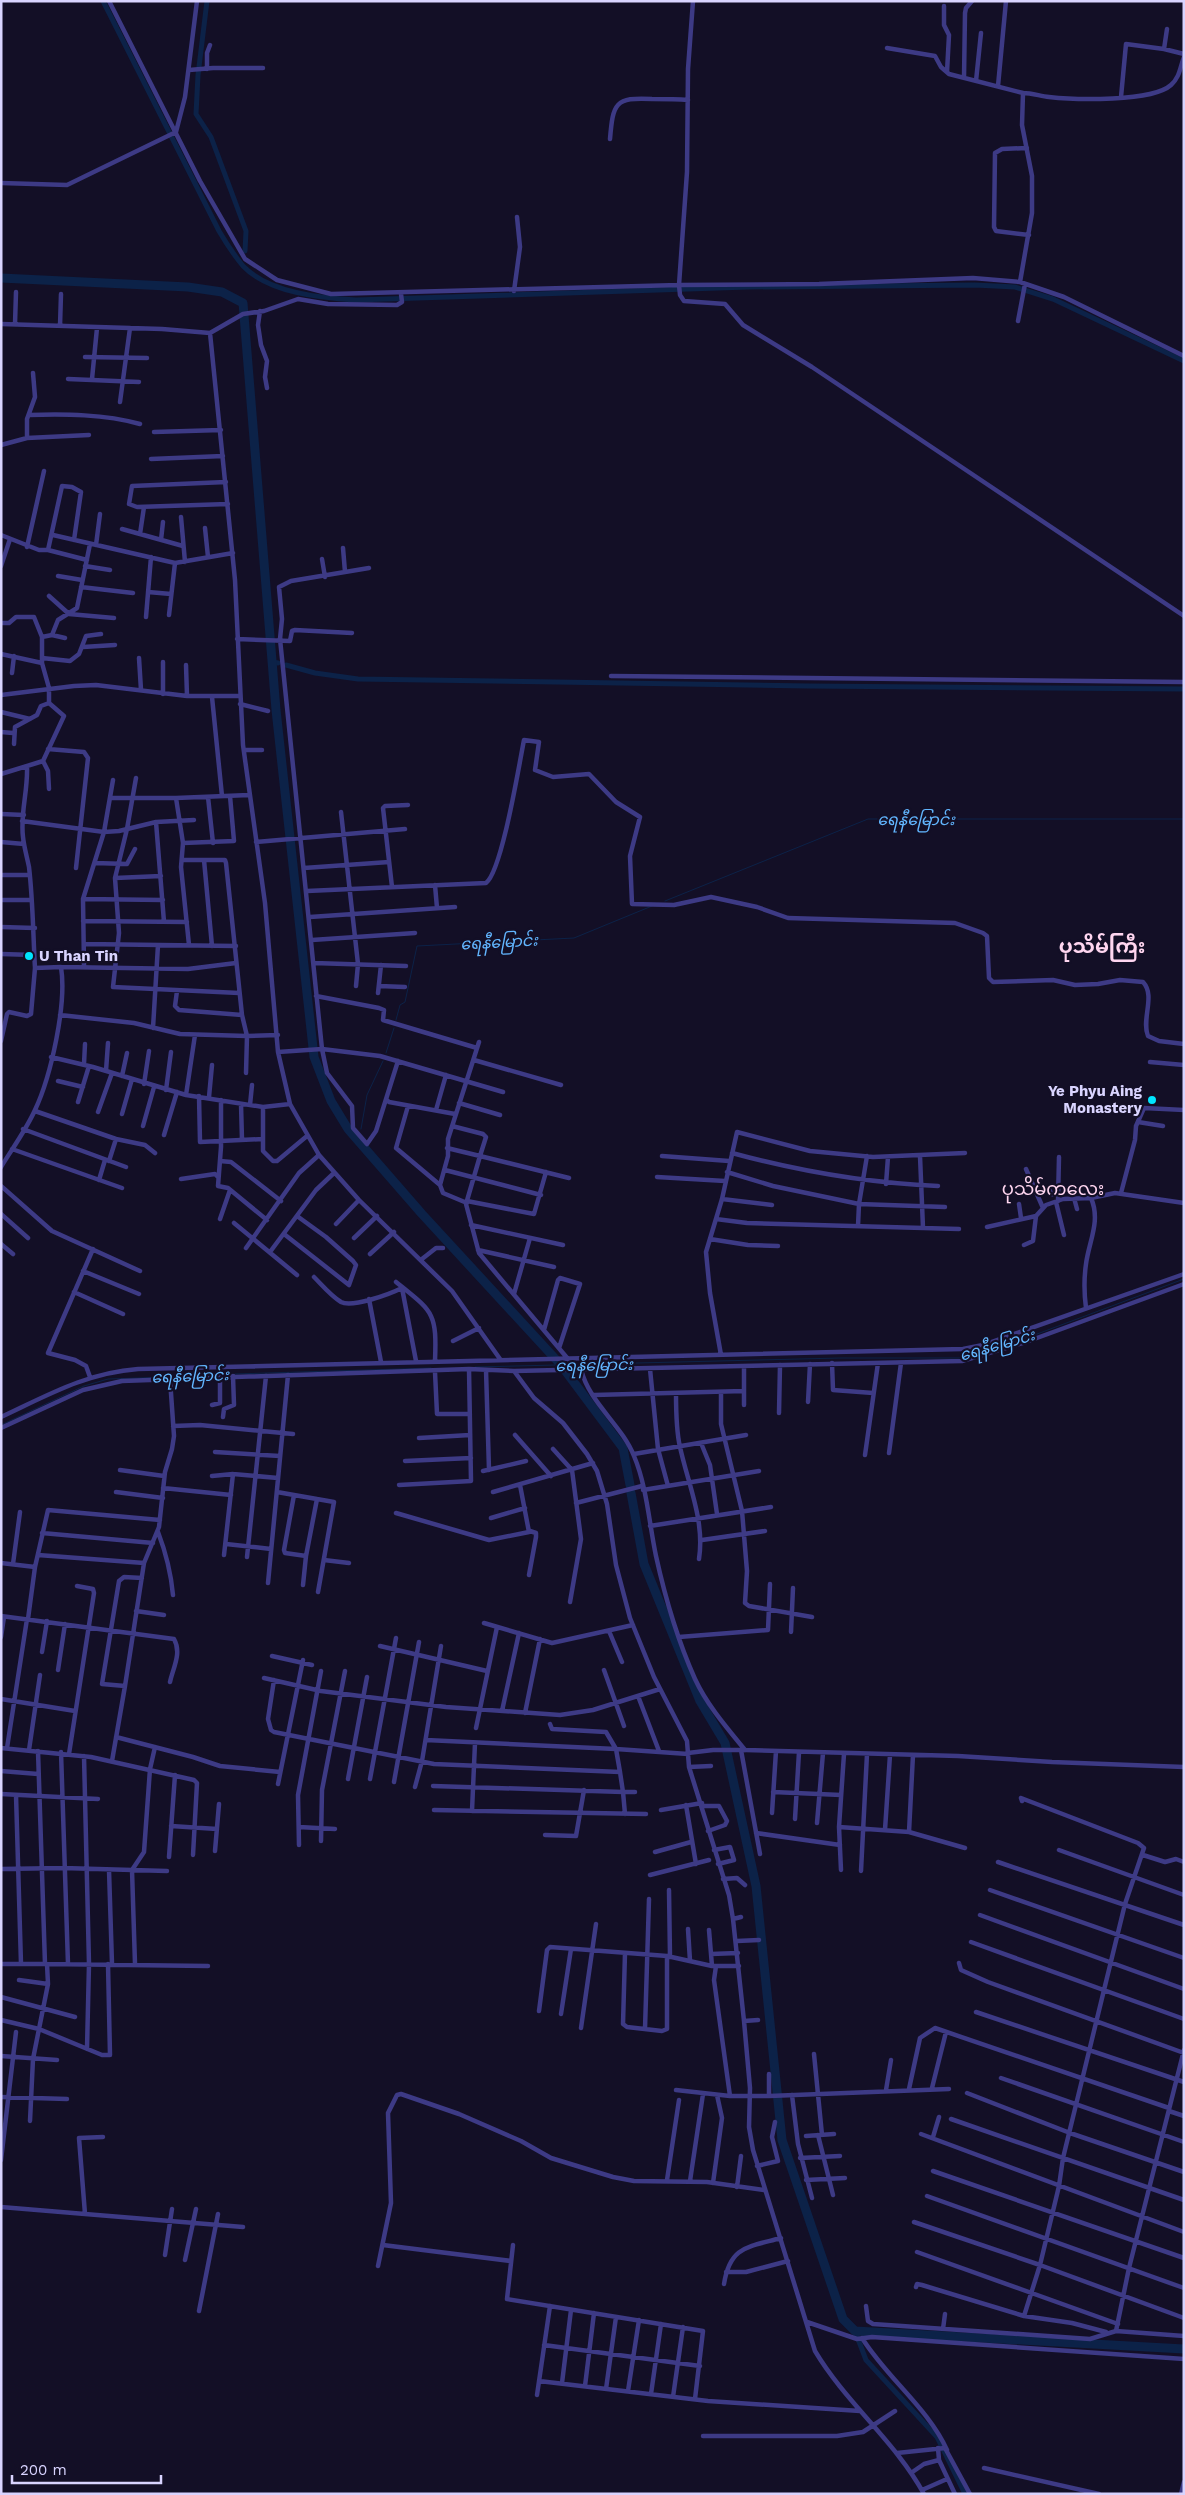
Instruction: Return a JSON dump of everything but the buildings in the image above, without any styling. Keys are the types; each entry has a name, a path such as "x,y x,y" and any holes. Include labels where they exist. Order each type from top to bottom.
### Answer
{"street":[{"path":"109,1 173,134 221,221 246,259 262,272 277,280 330,294 401,294 820,284 973,278 1023,286 1064,298 1184,356"},
{"path":"1,183 67,185 173,134 191,70 197,1"},
{"path":"693,1 688,100 687,172 679,286 680,295 687,303 725,304 743,325 757,335 812,367 1184,616"},
{"path":"964,78 965,10 972,1"},
{"path":"998,86 1006,1"},
{"path":"944,6 944,25 949,35 947,72"},
{"path":"1164,49 1167,29"},
{"path":"976,81 981,33"},
{"path":"887,48 934,56 947,72 964,78 1023,93 1051,97 1121,97 1144,96 1169,87 1177,77 1184,56 1164,49 1126,44 1121,97"},
{"path":"205,70 207,52 210,45"},
{"path":"191,70 264,68"},
{"path":"1018,321 1032,213 1032,176 1022,125 1023,93"},
{"path":"610,139 613,114 623,100 637,97 688,100"},
{"path":"1027,148 1002,149 995,153 994,227 996,231 1029,235"},
{"path":"514,291 520,247 517,217"},
{"path":"15,324 16,292"},
{"path":"60,326 61,294"},
{"path":"1,324 130,328 210,333 243,314 302,299 328,304 397,305 402,302 401,294"},
{"path":"260,311 258,325 261,345 267,361 265,377 267,388"},
{"path":"92,379 97,328"},
{"path":"120,402 130,328"},
{"path":"210,333 232,553 244,750 265,902 278,1052 290,1104 319,1155 359,1200 422,1259 463,1303 504,1359 505,1369"},
{"path":"85,357 147,358"},
{"path":"27,438 29,415 35,396 33,373"},
{"path":"68,379 140,382"},
{"path":"29,415 66,414 140,424"},
{"path":"154,432 221,430"},
{"path":"1,445 27,438 89,435"},
{"path":"151,459 223,456"},
{"path":"28,546 44,471"},
{"path":"226,482 132,486 129,504 132,507 228,504"},
{"path":"48,550 53,535 62,486 80,490 82,495 74,540"},
{"path":"140,534 144,507"},
{"path":"52,635 58,620 77,608 85,566 93,544 100,514"},
{"path":"181,517 185,562"},
{"path":"161,540 163,522"},
{"path":"205,528 208,557"},
{"path":"122,529 183,546"},
{"path":"53,535 175,563 232,553"},
{"path":"1,536 44,551 48,550 87,560"},
{"path":"1,566 10,540"},
{"path":"343,548 345,572"},
{"path":"146,617 151,557"},
{"path":"322,559 325,577"},
{"path":"169,615 175,563"},
{"path":"85,566 110,570"},
{"path":"369,568 325,577 291,581 279,587 282,619 280,639 310,917 322,1049 327,1073 352,1106 353,1128 367,1144 376,1130 398,1061"},
{"path":"58,576 82,580"},
{"path":"81,587 133,593"},
{"path":"148,592 171,594"},
{"path":"49,596 70,614 114,618"},
{"path":"1,622 9,623 16,617 33,616 42,637 42,661 49,688 49,703 64,716 43,761 27,768 1,774"},
{"path":"237,639 290,640 292,631 295,630 352,633"},
{"path":"1,654 42,661 58,658 70,661 79,654 86,636 101,634"},
{"path":"42,637 52,635 65,638"},
{"path":"83,647 115,646"},
{"path":"12,673 14,656"},
{"path":"139,658 141,690"},
{"path":"163,662 163,694"},
{"path":"186,665 186,696"},
{"path":"611,676 1184,682"},
{"path":"1,695 49,688 96,685 186,696 240,696"},
{"path":"212,697 222,796"},
{"path":"14,744 13,733 18,725 37,716 41,706 49,703"},
{"path":"240,704 268,711"},
{"path":"1,712 30,719"},
{"path":"1,732 13,733"},
{"path":"307,891 486,883 490,880 506,829 524,740 539,742 535,770 553,777 589,774 616,802 640,816 630,856 632,904 674,905 711,897 756,907 788,918 955,923 983,932 987,936 990,978 993,982 1053,980 1075,985 1098,984 1120,980 1143,982 1148,994 1146,1026 1148,1036 1159,1041 1184,1044"},
{"path":"49,746 84,752 88,758 76,868"},
{"path":"244,750 262,750"},
{"path":"43,761 48,771 49,789"},
{"path":"1,1041 3,1020 9,1012 27,1016 31,1014 35,968 34,928 24,844 23,818 28,786 27,768"},
{"path":"136,778 127,829 117,862 115,878 118,944 114,988 239,993"},
{"path":"84,966 83,899 104,832 114,780"},
{"path":"110,798 176,798 249,794"},
{"path":"183,843 234,841 230,796"},
{"path":"208,797 213,843"},
{"path":"176,798 183,843 182,860 189,945"},
{"path":"392,887 384,807 408,805"},
{"path":"341,812 358,964 356,986"},
{"path":"1,814 80,830 104,832 156,822 194,820"},
{"path":"156,822 164,922"},
{"path":"256,842 343,832 405,829"},
{"path":"1,842 24,844"},
{"path":"95,863 130,863 134,849"},
{"path":"182,860 225,860 226,863 236,946 239,993 247,1036 246,1073"},
{"path":"204,860 212,946"},
{"path":"304,868 389,862"},
{"path":"1,874 29,875"},
{"path":"115,878 161,876"},
{"path":"435,884 437,908"},
{"path":"83,899 163,900"},
{"path":"1,900 30,900"},
{"path":"310,917 455,907"},
{"path":"83,921 187,922"},
{"path":"1,927 34,928"},
{"path":"312,940 415,934"},
{"path":"84,944 236,946"},
{"path":"153,1028 158,945"},
{"path":"1,954 34,955"},
{"path":"35,968 84,966 188,969 236,963"},
{"path":"314,963 406,966"},
{"path":"378,993 380,965"},
{"path":"1,1167 34,1111 51,1057 60,1015 63,981 61,967"},
{"path":"379,986 405,988"},
{"path":"177,991 175,1006 179,1010 242,1015"},
{"path":"316,996 379,1008 384,1010 383,1020 477,1048"},
{"path":"60,1015 108,1019 195,1035 278,1035"},
{"path":"186,1095 195,1035"},
{"path":"440,1185 455,1114 479,1042"},
{"path":"106,1071 108,1043"},
{"path":"78,1102 86,1065 85,1044"},
{"path":"278,1052 322,1049 380,1056 503,1092"},
{"path":"144,1084 149,1051"},
{"path":"166,1090 171,1052"},
{"path":"122,1076 127,1053"},
{"path":"51,1057 86,1065 144,1084 186,1095 209,1097 263,1107 290,1104"},
{"path":"474,1060 561,1086"},
{"path":"1150,1062 1184,1065"},
{"path":"209,1097 212,1065"},
{"path":"98,1112 112,1073"},
{"path":"436,1110 446,1075"},
{"path":"122,1114 132,1079"},
{"path":"58,1081 82,1087"},
{"path":"250,1105 252,1085"},
{"path":"142,1126 154,1087"},
{"path":"164,1135 177,1092"},
{"path":"199,1096 200,1142 263,1139"},
{"path":"220,1100 221,1148 218,1186 230,1190 267,1220"},
{"path":"387,1100 408,1106 455,1114"},
{"path":"459,1103 500,1115"},
{"path":"241,1104 242,1140"},
{"path":"408,1106 396,1148 440,1185 443,1193 467,1202 532,1215 536,1212 546,1172"},
{"path":"263,1107 263,1152 275,1162 307,1136"},
{"path":"1121,1193 1138,1122 1144,1108 1184,1110"},
{"path":"34,1111 116,1139 145,1146 155,1153"},
{"path":"1138,1122 1163,1126"},
{"path":"452,1126 485,1135 467,1202 478,1250 568,1359"},
{"path":"23,1129 126,1167"},
{"path":"721,1355 707,1272 706,1252 722,1199 736,1134 740,1131 810,1151 866,1156 965,1154"},
{"path":"100,1180 116,1139"},
{"path":"447,1148 569,1178"},
{"path":"12,1149 122,1188"},
{"path":"732,1153 801,1171 862,1181 938,1186"},
{"path":"246,1248 299,1174 319,1155"},
{"path":"662,1156 729,1161"},
{"path":"858,1226 859,1204 866,1156"},
{"path":"886,1184 888,1156"},
{"path":"920,1156 923,1228"},
{"path":"1060,1157 1057,1200 1064,1235"},
{"path":"220,1161 231,1162 281,1201"},
{"path":"1026,1169 1043,1208"},
{"path":"444,1170 540,1195"},
{"path":"270,1252 305,1205 334,1172"},
{"path":"727,1172 773,1186 859,1204 945,1207"},
{"path":"181,1179 215,1174 218,1176"},
{"path":"656,1177 725,1181"},
{"path":"1,1186 52,1231 140,1271"},
{"path":"1049,1188 1051,1194 1057,1200"},
{"path":"220,1219 230,1190"},
{"path":"1024,1245 1034,1238 1036,1216 1043,1208 1057,1200 1091,1198 1121,1193 1184,1203"},
{"path":"1074,1198 1076,1209"},
{"path":"1086,1308 1085,1271 1095,1230 1095,1211 1091,1198"},
{"path":"722,1199 772,1205"},
{"path":"336,1224 359,1200"},
{"path":"1020,1204 1021,1218"},
{"path":"1,1214 28,1238"},
{"path":"284,1234 350,1284 355,1263 326,1236 297,1216"},
{"path":"354,1238 377,1216"},
{"path":"987,1227 1036,1216"},
{"path":"716,1219 747,1223 960,1229"},
{"path":"234,1222 297,1274"},
{"path":"471,1225 563,1245"},
{"path":"370,1254 394,1232"},
{"path":"514,1294 530,1238"},
{"path":"710,1239 748,1245 778,1246"},
{"path":"1,1244 13,1254"},
{"path":"422,1259 436,1248 443,1248"},
{"path":"90,1377 86,1366 75,1360 48,1353 93,1249"},
{"path":"478,1250 554,1268"},
{"path":"83,1271 140,1294"},
{"path":"1,1417 90,1377 115,1371 158,1368 381,1362 963,1349 983,1344 1184,1274"},
{"path":"314,1277 342,1303 369,1300 404,1289"},
{"path":"544,1330 558,1280 560,1278 580,1284 560,1348"},
{"path":"396,1282 423,1303 432,1314 436,1332 435,1361"},
{"path":"1,1428 83,1390 106,1383 233,1376 505,1369 514,1371 581,1370 744,1367 832,1363 954,1362 1026,1342 1184,1284"},
{"path":"404,1289 416,1362"},
{"path":"74,1292 123,1314"},
{"path":"369,1300 381,1362"},
{"path":"453,1341 480,1328"},
{"path":"832,1363 833,1390 874,1393"},
{"path":"865,1455 878,1363"},
{"path":"889,1453 901,1363"},
{"path":"808,1402 810,1364"},
{"path":"779,1413 780,1365"},
{"path":"744,1367 744,1405"},
{"path":"650,1368 658,1449 668,1486"},
{"path":"399,1485 471,1481 469,1370"},
{"path":"486,1370 489,1470"},
{"path":"581,1370 584,1380 634,1454 656,1557 695,1680 717,1715 744,1750 760,1854"},
{"path":"514,1371 534,1398 563,1424 593,1463 605,1497 616,1565 633,1625 660,1689 687,1741 689,1767 729,1895 737,1941 749,2097 749,2127 757,2166 816,2352 828,2373 897,2453 923,2492 947,2479"},
{"path":"435,1372 437,1414 470,1414"},
{"path":"268,1583 288,1375"},
{"path":"223,1417 224,1409 234,1405 233,1376"},
{"path":"247,1557 266,1376"},
{"path":"212,1405 220,1403 220,1377"},
{"path":"112,1761 144,1563 160,1520 164,1476 172,1450 173,1426 169,1396 170,1379"},
{"path":"721,1392 721,1424 735,1475 742,1511 747,1571 745,1603 749,1606 812,1617"},
{"path":"594,1395 744,1392"},
{"path":"676,1393 680,1446 700,1524 702,1540 699,1559"},
{"path":"173,1426 200,1426 292,1434"},
{"path":"419,1438 470,1435"},
{"path":"515,1435 551,1476"},
{"path":"634,1454 746,1435"},
{"path":"702,1443 710,1465 717,1514"},
{"path":"553,1449 572,1470 581,1539 570,1602"},
{"path":"215,1452 280,1456"},
{"path":"405,1461 471,1458"},
{"path":"483,1471 526,1461"},
{"path":"493,1492 593,1463"},
{"path":"120,1470 164,1476"},
{"path":"576,1504 631,1489 668,1486 759,1471"},
{"path":"212,1476 233,1474 278,1478"},
{"path":"224,1554 233,1474"},
{"path":"520,1484 530,1531"},
{"path":"163,1488 231,1494"},
{"path":"116,1492 163,1498"},
{"path":"277,1492 334,1502 318,1592"},
{"path":"294,1495 284,1552 306,1556"},
{"path":"302,1586 317,1499"},
{"path":"650,1526 697,1517 772,1507"},
{"path":"491,1518 525,1508"},
{"path":"160,1520 48,1510 35,1567 14,1701 4,1748 61,1752 112,1761 175,1775 198,1783 193,1855"},
{"path":"13,1564 20,1512"},
{"path":"396,1514 489,1540 530,1531 536,1533 529,1575"},
{"path":"157,1531 167,1566 171,1572 173,1595"},
{"path":"702,1540 765,1531"},
{"path":"42,1533 153,1543"},
{"path":"226,1544 271,1549"},
{"path":"38,1555 144,1563"},
{"path":"324,1560 349,1562"},
{"path":"1,1563 35,1567"},
{"path":"125,1686 102,1684 110,1630 119,1581 124,1577 142,1578"},
{"path":"680,1637 765,1632 768,1630 770,1584"},
{"path":"69,1754 94,1590 77,1586"},
{"path":"791,1632 793,1588"},
{"path":"136,1611 164,1615"},
{"path":"1,1637 3,1616 174,1639 176,1642 176,1663 170,1682"},
{"path":"42,1652 47,1621"},
{"path":"58,1670 65,1624"},
{"path":"484,1624 552,1642 562,1642 633,1625"},
{"path":"476,1728 497,1627"},
{"path":"609,1631 622,1662"},
{"path":"502,1711 519,1633"},
{"path":"370,1778 387,1699 396,1638"},
{"path":"525,1713 540,1639"},
{"path":"394,1782 419,1642"},
{"path":"380,1646 487,1671"},
{"path":"415,1787 422,1762 441,1646"},
{"path":"272,1656 312,1665"},
{"path":"278,1784 303,1662"},
{"path":"604,1670 624,1726"},
{"path":"299,1845 298,1795 321,1671"},
{"path":"321,1841 322,1790 345,1671"},
{"path":"29,1750 40,1675"},
{"path":"348,1779 367,1677"},
{"path":"264,1678 318,1690 432,1705 570,1715 660,1689"},
{"path":"274,1680 269,1723 274,1732 422,1762 620,1772"},
{"path":"638,1696 659,1751"},
{"path":"1,1699 75,1711"},
{"path":"550,1724 553,1729 606,1732 616,1748 625,1814"},
{"path":"116,1738 220,1766 280,1772"},
{"path":"426,1740 616,1748 688,1754 744,1750 913,1755 1184,1767"},
{"path":"472,1811 475,1742"},
{"path":"135,1964 132,1870 144,1852 150,1769 155,1747"},
{"path":"30,2121 33,2059 48,1984 40,1868 38,1750"},
{"path":"772,1813 776,1751"},
{"path":"61,1752 63,1868 68,1964"},
{"path":"795,1819 799,1752"},
{"path":"817,1822 823,1753"},
{"path":"841,1870 839,1827 844,1754"},
{"path":"861,1871 867,1754"},
{"path":"885,1830 890,1755"},
{"path":"909,1832 913,1755"},
{"path":"84,1756 89,1964 87,2049"},
{"path":"689,1767 711,1766"},
{"path":"1,1770 38,1774"},
{"path":"169,1857 175,1775"},
{"path":"432,1786 635,1792"},
{"path":"545,1835 576,1836 584,1790"},
{"path":"774,1792 841,1795"},
{"path":"1,1794 98,1799"},
{"path":"16,1795 21,1964"},
{"path":"1022,1801 1021,1798 1138,1843 1144,1848 1125,1904 1120,1935 1064,2158 1060,2186 1040,2265 1030,2291 1024,2316"},
{"path":"215,1851 219,1804"},
{"path":"686,1805 696,1864"},
{"path":"661,1810 686,1805 719,1806 727,1821 724,1825 708,1831"},
{"path":"434,1810 646,1814"},
{"path":"172,1826 217,1829"},
{"path":"299,1827 336,1829"},
{"path":"839,1827 909,1832 965,1848"},
{"path":"756,1833 840,1845"},
{"path":"655,1852 691,1842"},
{"path":"714,1850 730,1847 734,1855 734,1860 718,1864"},
{"path":"1059,1850 1136,1876 1184,1895"},
{"path":"1143,1855 1165,1862 1176,1859 1184,1862"},
{"path":"650,1876 709,1860"},
{"path":"998,1862 1184,1925"},
{"path":"1,1869 86,1868 167,1871"},
{"path":"1,2020 38,2031 102,2055 111,2054 109,1870"},
{"path":"723,1879 737,1878 745,1885"},
{"path":"625,1953 623,2024 627,2027 664,2031 667,2029 669,1890"},
{"path":"990,1890 1184,1958"},
{"path":"645,2029 648,1899"},
{"path":"980,1915 1184,1989"},
{"path":"733,1919 741,1917"},
{"path":"581,2028 596,1924"},
{"path":"688,1929 690,1961"},
{"path":"709,1930 730,2096"},
{"path":"737,1941 759,1940"},
{"path":"971,1942 1184,2019"},
{"path":"539,2010 547,1950 550,1947 668,1957 714,1966 739,1966"},
{"path":"561,2014 571,1949"},
{"path":"711,1954 738,1953"},
{"path":"959,1963 961,1970 988,1982 1184,2052 1129,2268 1125,2297 1116,2331"},
{"path":"1,1964 208,1966"},
{"path":"20,1980 48,1984"},
{"path":"1,1997 75,2017"},
{"path":"976,2012 1184,2082"},
{"path":"744,2021 758,2020"},
{"path":"908,2089 920,2038 932,2028 1084,2078 1184,2116"},
{"path":"1,2160 4,2097 16,2032"},
{"path":"932,2088 946,2032"},
{"path":"814,2054 820,2135 833,2195"},
{"path":"1,2056 57,2060"},
{"path":"886,2090 891,2060"},
{"path":"769,2074 769,2096"},
{"path":"1001,2078 1184,2142"},
{"path":"676,2090 749,2097 932,2088 949,2089"},
{"path":"967,2093 1070,2133 1184,2172"},
{"path":"378,2266 391,2203 388,2113 397,2095 401,2094 452,2111 521,2141 551,2158 621,2179 690,2181 764,2190"},
{"path":"690,2181 703,2094"},
{"path":"713,2183 722,2118 717,2095"},
{"path":"790,2095 800,2158 812,2198"},
{"path":"4,2097 67,2099"},
{"path":"667,2180 679,2100"},
{"path":"933,2137 939,2117"},
{"path":"951,2120 1184,2200"},
{"path":"757,2166 778,2161 772,2137 775,2122"},
{"path":"806,2136 834,2134"},
{"path":"921,2134 1184,2232"},
{"path":"85,2214 79,2138 103,2137"},
{"path":"737,2187 741,2156"},
{"path":"800,2158 840,2156"},
{"path":"933,2171 1184,2258"},
{"path":"806,2180 845,2178"},
{"path":"927,2196 1184,2288"},
{"path":"1,2206 243,2227"},
{"path":"165,2256 172,2209"},
{"path":"185,2260 196,2209"},
{"path":"198,2311 218,2214"},
{"path":"914,2222 1040,2265 1184,2318"},
{"path":"724,2284 730,2260 743,2249 781,2238"},
{"path":"383,2244 511,2261"},
{"path":"513,2245 507,2299 704,2331 695,2399"},
{"path":"917,2252 1118,2324"},
{"path":"726,2272 746,2272 788,2261"},
{"path":"916,2287 918,2284 946,2294 956,2294 1024,2316 1072,2323 1107,2332"},
{"path":"538,2395 550,2306"},
{"path":"866,2306 868,2321 873,2324 1076,2338 1090,2338 1116,2331 1184,2336"},
{"path":"562,2384 571,2310"},
{"path":"584,2386 594,2313"},
{"path":"943,2329 945,2314"},
{"path":"606,2389 616,2317"},
{"path":"628,2391 639,2320"},
{"path":"807,2322 860,2338 1122,2353 1155,2358 1184,2359"},
{"path":"651,2394 661,2324"},
{"path":"673,2397 683,2327"},
{"path":"860,2338 938,2432 943,2449 970,2494"},
{"path":"544,2345 700,2366"},
{"path":"540,2381 673,2397 860,2411"},
{"path":"703,2436 837,2436 863,2432 895,2411"},
{"path":"897,2453 943,2449"},
{"path":"943,2449 940,2460 955,2494"},
{"path":"911,2473 924,2464 940,2460"},
{"path":"984,2468 1099,2494"},
{"path":"1181,2494 1184,2482"}],"waterway":[{"path":"103,1 224,240 243,266 254,275 281,288 327,298 356,300 748,287 975,285 1015,287 1053,299 1184,361"},
{"path":"207,1 198,75 196,114 211,137 246,231 245,251"},
{"path":"1,278 188,287 222,292 243,303 276,710 314,1057 331,1101 348,1129 422,1214 561,1365 623,1448 630,1485"},
{"path":"273,662 278,663"},
{"path":"286,665 315,673 358,679 808,686 1184,689"},
{"name":"ရေနီမြောင်း","path":"665,901 868,819 1184,819"},
{"name":"ရေနီမြောင်း","path":"396,1020 400,1005 405,1002 417,946 574,938 652,906"},
{"name":"ရေနီမြောင်း","path":"386,1053 394,1028"},
{"name":"ရေနီမြောင်း","path":"361,1129 367,1095 383,1061"},
{"name":"ရေနီမြောင်း","path":"475,1367 840,1358 959,1358 1029,1337 1184,1279"},
{"name":"ရေနီမြောင်း","path":"235,1374 431,1368"},
{"name":"ရေနီမြောင်း","path":"1,1425 84,1386 108,1379 231,1375"},
{"path":"631,1493 644,1564 700,1701 725,1743 756,1886 782,2140 843,2319 855,2331 1184,2349"},
{"path":"855,2331 866,2360 937,2437 965,2494"}],"place":[{"name":"U Than Tin","path":"29,956"},
{"name":"Ye Phyu Aing Monastery","path":"1152,1100"}],"district":[{"name":"ပုသိမ်ကြီး","path":"1102,946"},
{"name":"ပုသိမ်ကလေး","path":"1053,1188"}]}
